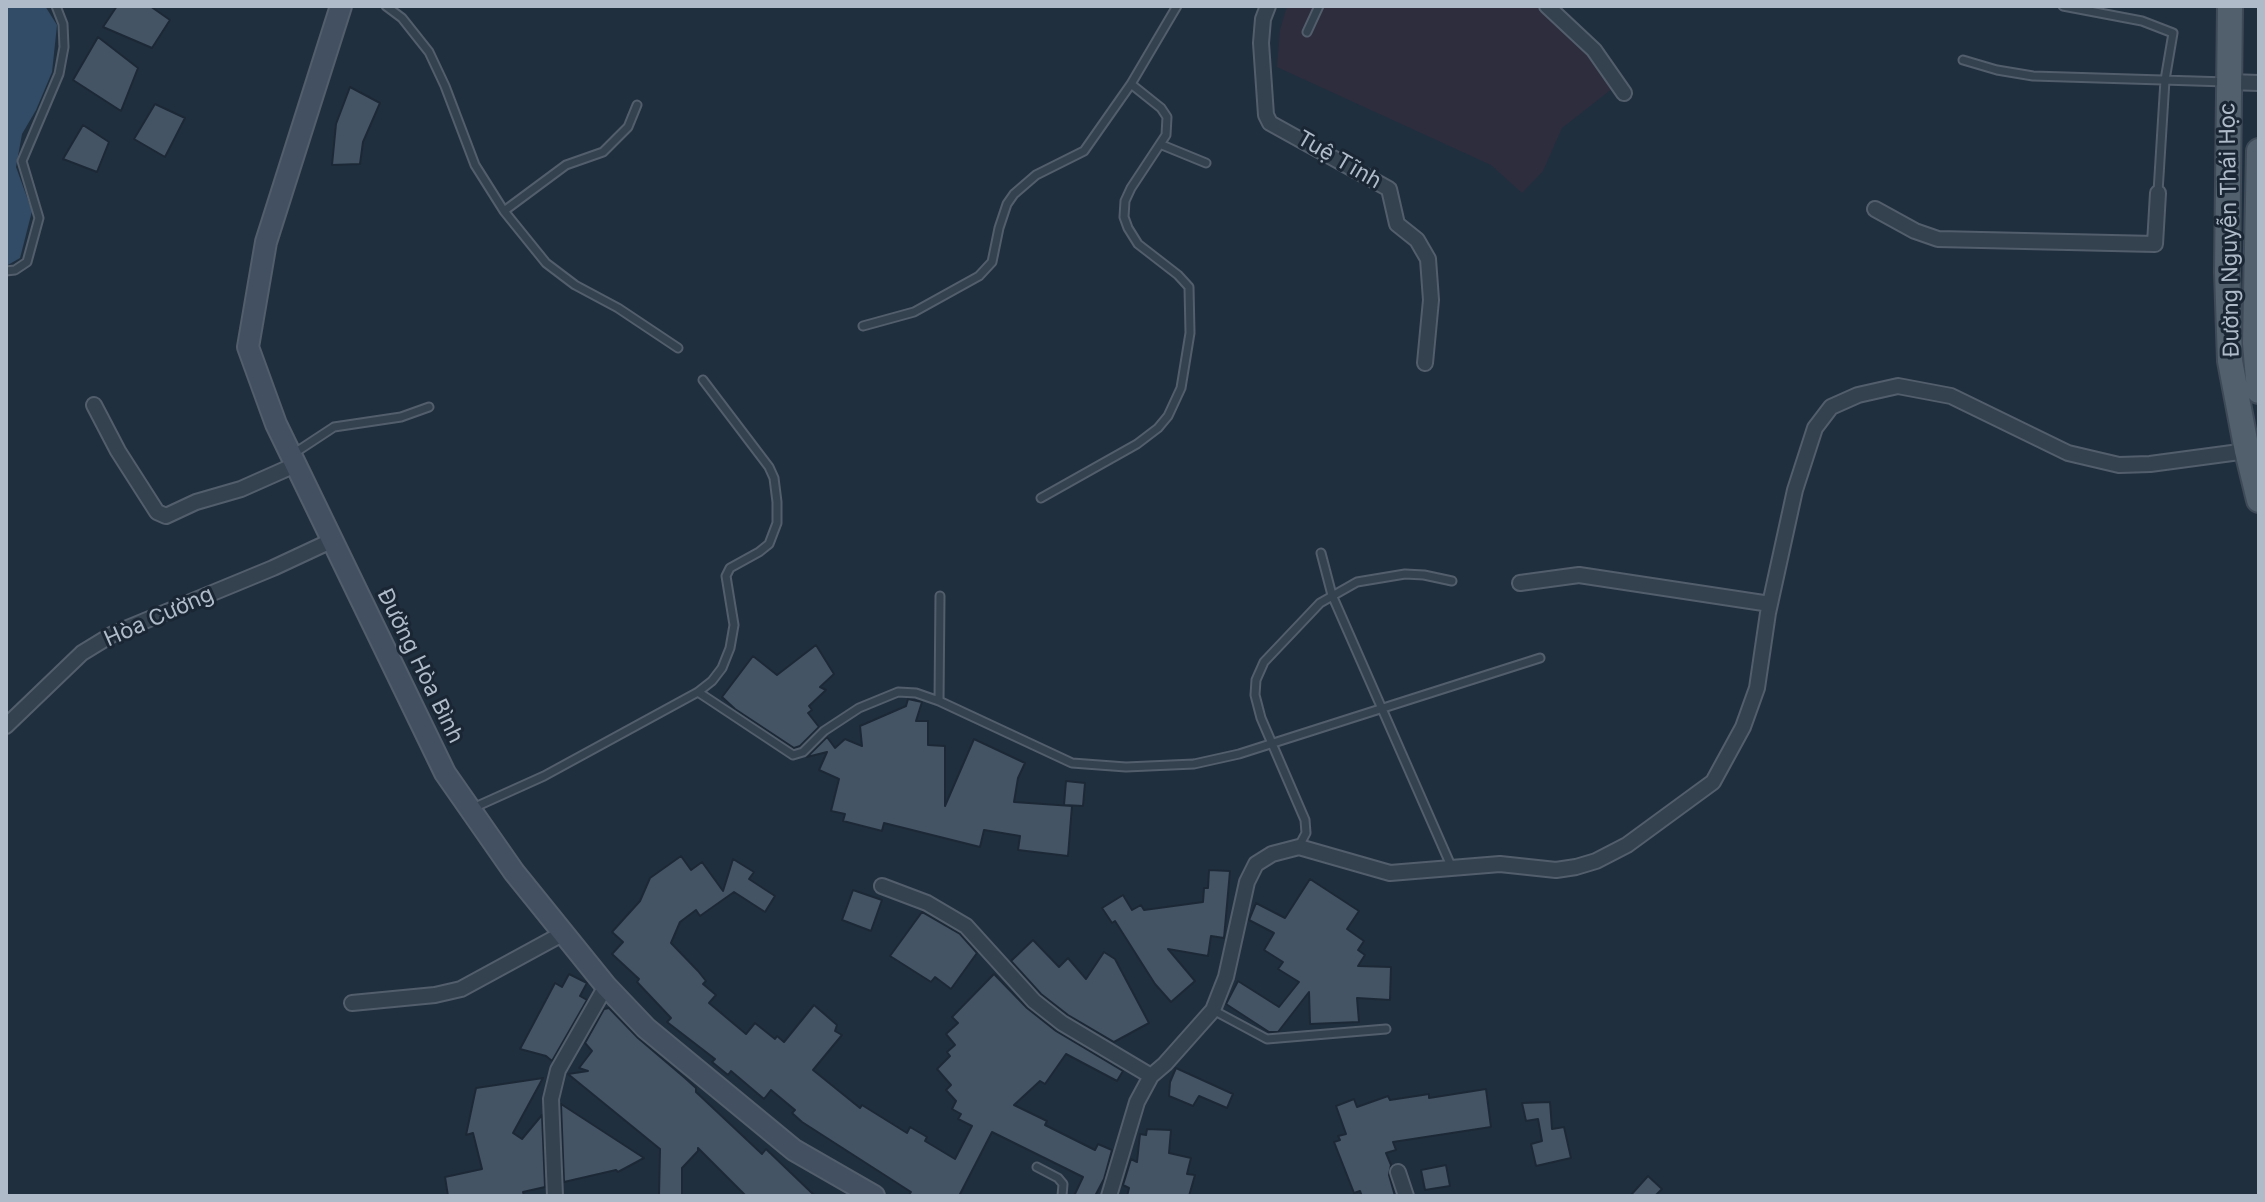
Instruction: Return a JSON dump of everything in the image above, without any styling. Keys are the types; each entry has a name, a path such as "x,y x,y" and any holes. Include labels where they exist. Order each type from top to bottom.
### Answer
{"main road":[{"name":"Đường Nguyễn Thái Học","path":"2230,6 2227,272 2230,361 2259,500"},
{"name":"Đường Nguyễn Thái Học","path":"2259,151 2255,343 2259,391"}],"street":[{"name":"Đường Hòa Bình","path":"341,6 266,242 248,347 276,424 445,773 562,934 646,1028 794,1150 874,1196"},
{"name":"Tuệ Tĩnh","path":"1268,6 1263,19 1261,43 1266,115 1270,123 1389,189 1397,224 1417,240 1428,259 1431,300 1425,363"},
{"path":"1547,6 1594,50 1624,93"},
{"path":"2229,82 2259,83"},
{"path":"1875,209 1915,231 1938,239 2155,244 2158,193"},
{"path":"1109,1196 1137,1102 1151,1076 1213,1010 1226,977 1247,882 1256,864 1272,854 1299,847 1390,873 1500,864 1556,870 1586,864 1627,845 1713,782 1743,727 1757,688 1770,604 1795,490 1815,428 1831,407 1858,395 1898,386 1951,396 2068,453 2119,465 2247,451"},
{"path":"94,405 118,451 157,512 166,516 196,502 241,489 293,461"},
{"name":"Hòa Cường","path":"9,716 82,653 113,634 333,540"},
{"path":"1520,583 1579,575 1770,604"},
{"path":"882,886 927,903 966,926 1034,1001 1062,1023 1151,1076"},
{"path":"352,1003 435,995 461,989 562,934"},
{"path":"555,1196 551,1099 558,1070 606,986"},
{"path":"1398,1172 1406,1196"}],"lane":[{"path":"6,271 15,270 27,262 39,218 22,161 59,74 64,47 63,24 56,6"},
{"path":"386,6 418,36 429,52 475,165 504,211 546,263 678,348"},
{"path":"863,326 914,312 979,276 992,262 999,228 1014,194 1036,175 1084,151 1131,84 1177,6"},
{"path":"1307,32 1319,6"},
{"path":"2063,6 2142,21 2173,33 2165,80 2158,193"},
{"path":"1963,60 2033,76 2229,82"},
{"path":"1041,498 1137,444 1158,428 1168,416 1181,388 1190,333 1189,287 1138,244 1124,217 1125,201 1137,176 1162,145 1167,117 1131,84"},
{"path":"504,211 566,165 603,152 628,127 637,105"},
{"path":"1162,145 1206,163"},
{"path":"470,810 544,776 698,692 722,668 734,625 726,586 730,568 769,544 777,523 774,478 769,467 703,380"},
{"path":"293,461 334,427 401,417 429,407"},
{"path":"1321,553 1332,595 1452,868"},
{"path":"1299,847 1306,833 1305,820 1261,718 1255,695 1256,680 1264,662 1320,603 1357,582 1381,577 1424,575 1452,581"},
{"path":"939,701 940,596"},
{"path":"698,692 793,755 803,752 824,731 859,708 881,697 907,693 939,701 1072,763 1126,767 1194,764 1272,744 1540,658"},
{"path":"1213,1010 1267,1039 1386,1029"},
{"path":"1037,1167 1058,1178 1063,1184 1062,1196"}],"shaded area":[{"path":"6,6 45,6 57,25 52,72 22,134 16,167 32,211 20,258 6,266"},
{"path":"1287,6 1538,6 1599,65 1613,88 1562,128 1543,171 1522,193 1491,165 1277,67 1280,30"}],"building":[{"path":"117,6 150,6 170,20 152,48 103,27"},
{"path":"98,37 138,68 121,111 73,80"},
{"path":"350,87 380,103 363,142 360,164 332,165 336,124"},
{"path":"155,104 185,118 165,157 134,139"},
{"path":"83,125 109,142 97,172 63,159"},
{"path":"816,645 834,674 820,687 826,690 809,706 812,710 808,713 819,727 800,746 794,748 722,697 753,656 777,675"},
{"path":"908,699 922,702 916,721 928,721 928,745 945,746 945,806 974,739 1025,763 1018,778 1014,802 1072,806 1068,856 1018,850 1020,836 984,830 980,847 884,823 882,831 843,821 845,814 831,811 839,779 819,770 827,752 807,757 827,737 835,748 845,739 862,746 860,726 906,706"},
{"path":"1066,781 1085,783 1083,806 1064,805"},
{"path":"681,856 691,870 702,862 723,891 733,859 754,872 749,879 775,896 765,912 734,892 700,916 696,910 680,922 671,943 706,981 703,984 716,995 709,1003 746,1034 755,1023 775,1039 777,1036 784,1042 814,1005 837,1025 835,1031 842,1035 813,1070 860,1108 862,1105 907,1133 910,1127 927,1137 925,1141 955,1159 972,1126 958,1119 961,1114 952,1109 956,1101 946,1090 951,1085 937,1069 950,1056 947,1052 955,1045 946,1034 958,1023 952,1017 994,974 1027,1008 1056,1031 1123,1071 1117,1081 1066,1054 1045,1084 1040,1081 1014,1105 1047,1121 1045,1125 1095,1150 1098,1144 1112,1150 1104,1179 1095,1196 1074,1196 1083,1177 992,1132 959,1196 908,1196 911,1192 802,1122 792,1113 795,1110 771,1090 764,1099 731,1071 728,1075 712,1062 715,1059 667,1022 671,1018 637,982 639,979 612,954 623,942 612,932 640,901 650,878"},
{"path":"1209,870 1230,871 1224,938 1211,936 1208,956 1168,949 1195,981 1171,1002 1155,984 1115,921 1112,923 1102,908 1123,895 1132,910 1141,905 1144,910 1203,902"},
{"path":"1310,879 1359,911 1347,929 1364,941 1358,950 1365,955 1358,966 1391,967 1390,1000 1357,998 1359,1022 1310,1024 1309,992 1278,1032 1269,1032 1226,1004 1238,981 1279,1007 1299,982 1278,969 1283,962 1264,950 1274,933 1249,920 1256,903 1285,918"},
{"path":"853,890 882,900 871,931 842,920"},
{"path":"922,912 960,934 977,953 951,989 935,977 931,982 890,956"},
{"path":"1033,940 1059,967 1068,958 1086,979 1104,952 1115,959 1149,1023 1114,1042 1068,1015 1041,994 1011,961"},
{"path":"569,974 587,983 580,996 587,1000 552,1061 546,1056 520,1049 555,983 562,987"},
{"path":"609,1008 762,1154 766,1149 815,1196 746,1196 698,1148 682,1168 682,1196 659,1196 660,1149 568,1074 588,1071 579,1068 592,1051 585,1043 604,1009"},
{"path":"1176,1068 1233,1094 1227,1108 1199,1096 1193,1106 1169,1096 1170,1082"},
{"path":"543,1078 513,1133 522,1139 542,1115 545,1187 523,1192 524,1196 448,1196 445,1177 482,1169 473,1133 466,1135 476,1088"},
{"path":"1486,1089 1491,1127 1393,1142 1396,1150 1386,1153 1391,1165 1389,1175 1395,1196 1362,1196 1360,1191 1354,1193 1334,1142 1340,1140 1338,1136 1346,1134 1336,1106 1354,1099 1357,1107 1388,1096 1390,1100 1429,1094 1429,1098"},
{"path":"1550,1102 1552,1129 1564,1127 1571,1158 1536,1166 1531,1144 1542,1141 1538,1119 1526,1121 1522,1103"},
{"path":"561,1104 644,1158 618,1172 564,1182"},
{"path":"1147,1129 1171,1130 1169,1153 1191,1158 1187,1174 1195,1175 1189,1196 1127,1196 1129,1188 1123,1185 1131,1159 1137,1162 1140,1134 1146,1135"},
{"path":"1446,1165 1450,1186 1425,1190 1421,1170"},
{"path":"1648,1176 1662,1189 1655,1196 1630,1196"}]}
